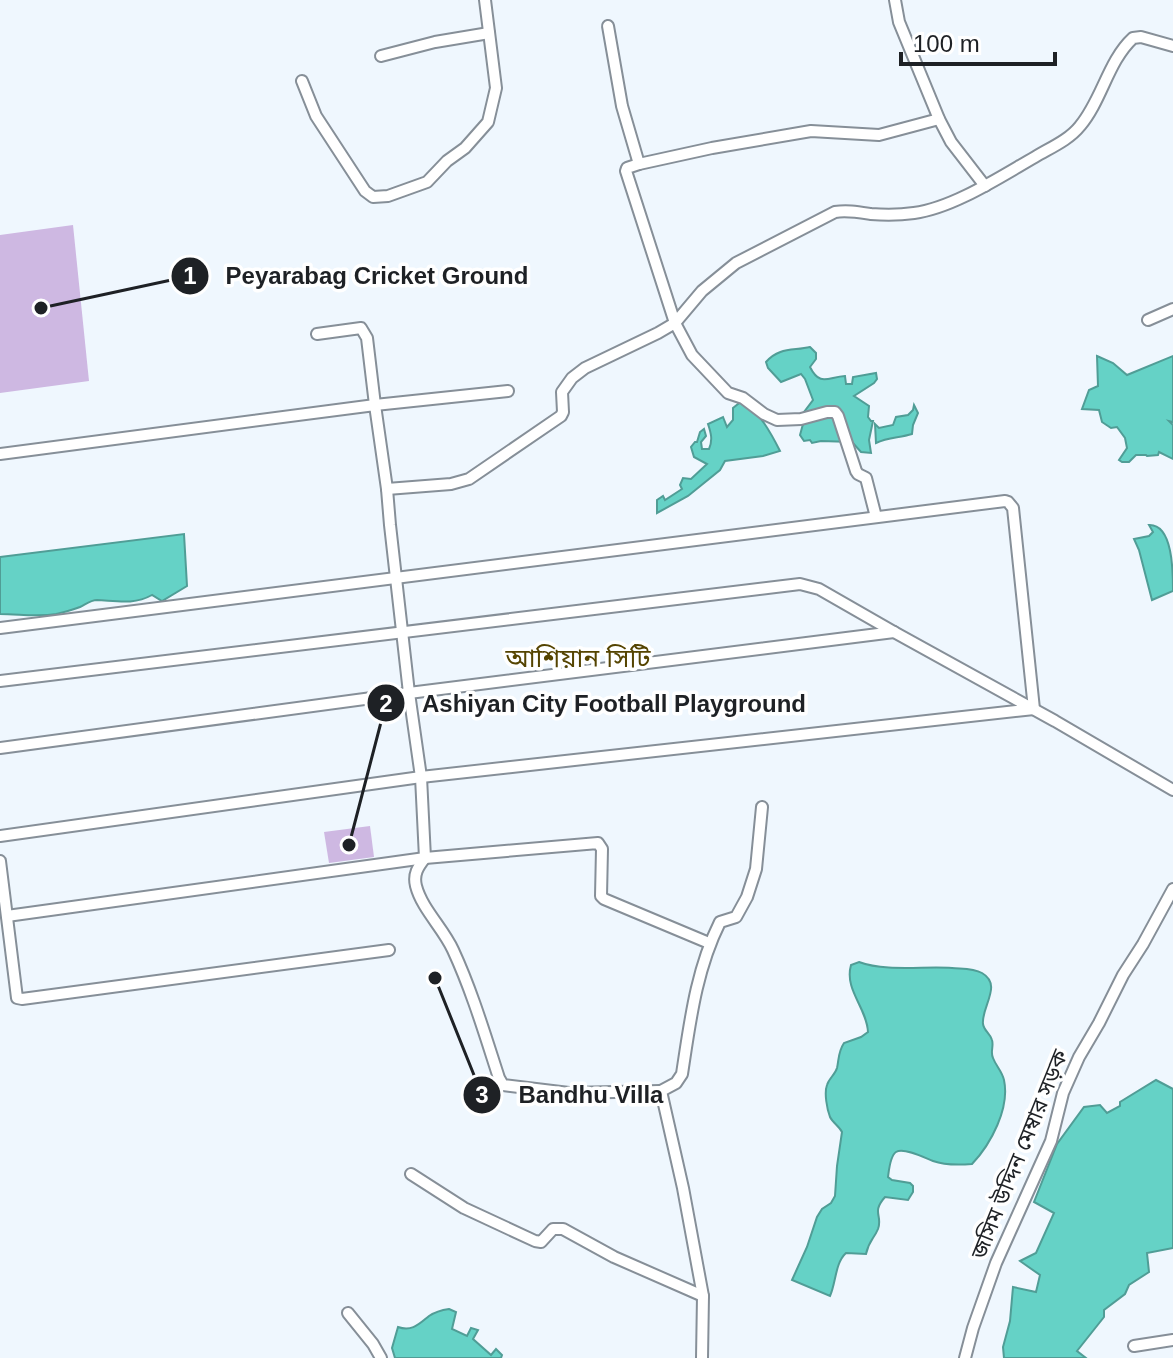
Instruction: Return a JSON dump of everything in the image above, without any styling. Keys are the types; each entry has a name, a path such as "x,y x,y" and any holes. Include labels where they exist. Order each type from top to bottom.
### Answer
{"street":[{"path":"302,81 316,116 365,191 373,197 388,196 427,182 465,148 488,122 496,88 485,0"},
{"path":"895,0 899,22 939,119 951,142 985,186"},
{"path":"608,26 622,106 639,164"},
{"path":"381,56 435,42 489,33"},
{"path":"387,489 451,484 469,479 561,416 560,396 572,378 585,368 675,323 702,291 736,263 835,212 909,214 926,211 985,186 1068,137 1081,126 1119,55 1133,38 1141,37 1173,46"},
{"path":"876,517 866,478 856,471 835,412 777,420 743,398 728,393 692,355 675,323 626,171 639,164 712,148 811,131 879,135 939,119"},
{"path":"1148,320 1173,309"},
{"path":"317,334 361,328 367,338 421,777 425,858 417,868 415,882 420,897 452,947 503,1085 569,1093 661,1091 676,1083 682,1074 693,1002 709,943 720,922 736,917 747,897 756,869 762,807"},
{"path":"0,454 375,405 508,391"},
{"path":"0,628 1005,501 1013,508 1034,709"},
{"path":"0,681 800,584 819,589 1173,790"},
{"path":"0,748 894,632"},
{"path":"0,836 421,777 1034,709"},
{"path":"7,916 425,858 598,843 602,849 601,896 604,899 709,943"},
{"path":"0,861 17,998 389,950"},
{"name":"জসিম উদ্দিন মেম্বার সড়ক","path":"965,1358 996,1263 1051,1141 1063,1093 1123,975 1173,889"},
{"path":"661,1091 703,1296 702,1358"},
{"path":"411,1174 464,1208 535,1241 541,1242 553,1229 563,1229 614,1257 703,1296"},
{"path":"348,1313 381,1358"},
{"path":"1134,1346 1173,1340"}],"shaded area":[{"path":"73,225 89,381 0,393 0,235"},
{"path":"810,347 816,353 816,359 810,367 821,379 845,376 846,384 852,384 853,377 876,373 874,383 854,396 869,406 868,417 873,421 869,440 871,453 861,452 852,442 812,443 810,440 804,441 800,435 803,424 801,416 813,400 805,379 801,374 781,382 766,362 781,352"},
{"path":"1097,356 1113,363 1127,375 1173,356 1173,422 1169,421 1173,425 1173,459 1159,452 1158,455 1136,455 1129,462 1119,460 1127,448 1125,438 1117,427 1111,428 1102,422 1099,410 1082,409 1089,390 1098,386"},
{"path":"743,400 764,423 780,451 725,461 720,470 688,496 657,513 657,500 663,496 665,500 682,489 683,478 691,479 707,464 694,457 691,447 697,442 700,432 704,429 706,436 701,442 702,449 709,449 711,436 708,424 723,417 727,427 733,420 733,408"},
{"path":"914,405 918,413 912,434 876,443 875,424 879,428 893,425 896,417 908,415"},
{"path":"1149,525 1163,532 1167,540 1173,573 1173,591 1152,600 1134,539 1149,536 1153,532"},
{"path":"184,534 187,586 162,601 152,595 132,601 95,600 49,615 0,614 0,557"},
{"path":"370,826 374,857 329,863 324,832"},
{"path":"859,962 893,968 967,969 979,971 988,978 991,990 983,1024 992,1040 992,1056 1002,1074 1005,1091 1002,1114 986,1146 972,1164 942,1163 904,1151 894,1154 888,1177 910,1183 913,1192 908,1200 885,1197 878,1210 878,1229 866,1254 846,1253 842,1257 830,1296 792,1280 817,1217 835,1196 842,1132 830,1117 826,1088 836,1070 844,1043 868,1032 851,983 851,965"},
{"path":"1156,1080 1173,1089 1173,1248 1147,1253 1149,1272 1129,1285 1125,1294 1104,1310 1104,1317 1077,1351 1086,1358 1004,1358 1013,1287 1036,1292 1040,1275 1020,1261 1036,1253 1054,1213 1034,1202 1057,1144 1084,1107 1100,1105 1107,1113"},
{"path":"449,1309 456,1312 452,1329 467,1336 471,1328 478,1330 473,1339 491,1355 496,1349 501,1358 395,1358 392,1348 398,1327 411,1328 434,1313"}],"place":[{"name":"Peyarabag Cricket Ground","path":"41,308"},
{"name":"Ashiyan City Football Playground","path":"349,845"},
{"name":"Bandhu Villa","path":"435,978"}],"district":[{"name":"আশিয়ান সিটি","path":"578,658"}]}
